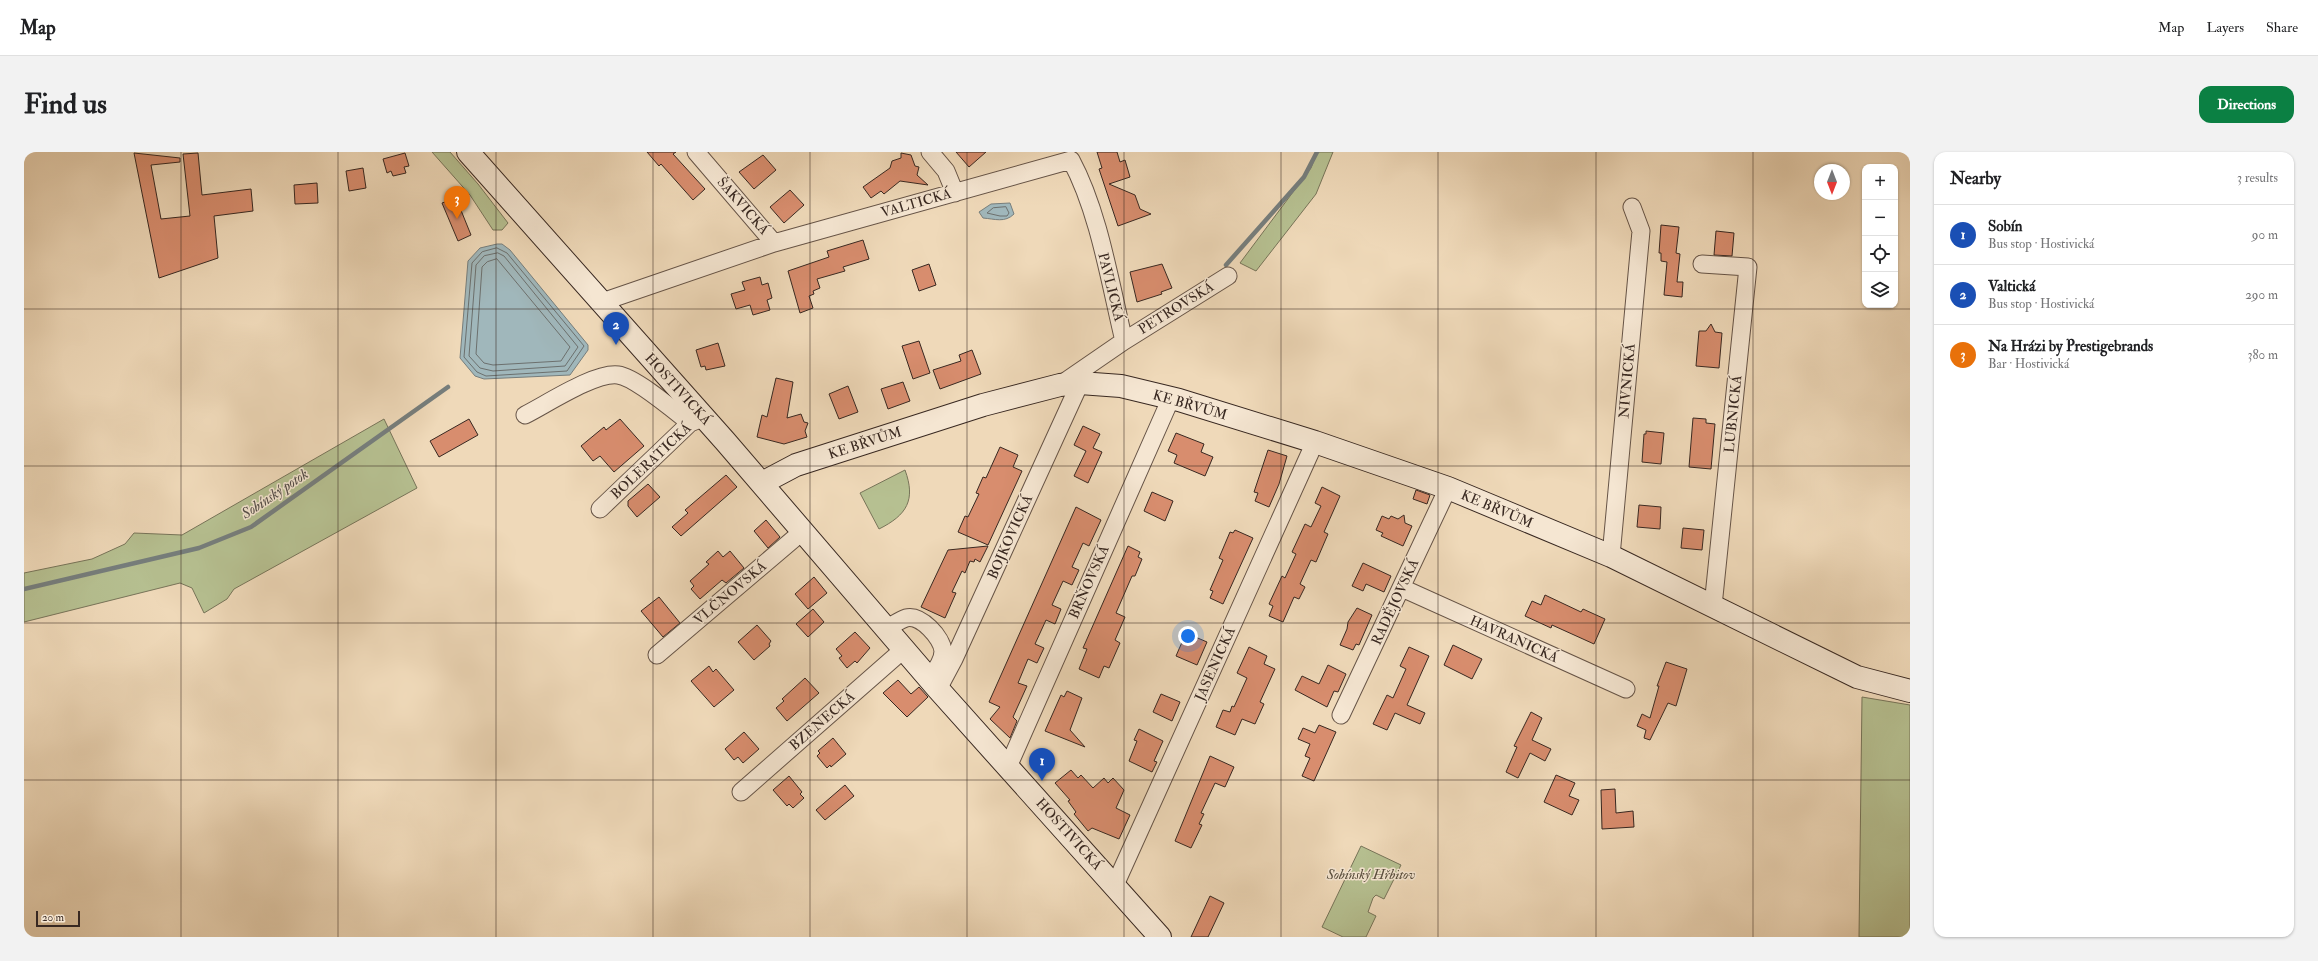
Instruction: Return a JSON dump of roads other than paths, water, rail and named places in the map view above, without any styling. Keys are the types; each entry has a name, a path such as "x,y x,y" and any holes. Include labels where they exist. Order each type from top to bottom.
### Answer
{"street":[{"name":"HOSTIVICKÁ","path":"468,152 602,302 697,420 762,483 934,684 1160,937"},
{"name":"ŠAKVICKÁ","path":"696,152 774,243"},
{"path":"930,152 946,171 955,193"},
{"name":"VALTICKÁ","path":"602,302 774,243 1071,160"},
{"name":"PAVLICKÁ","path":"1070,384 1124,341 1082,180 1071,160"},
{"name":"NIVNICKÁ","path":"1611,556 1641,231 1632,207"},
{"name":"LUBNICKÁ","path":"1702,264 1748,267 1713,606"},
{"name":"PETROVSKÁ","path":"1124,341 1228,276"},
{"name":"HOSTIVICKÁ","path":"525,415 594,379 618,375 638,384 697,420"},
{"name":"KE BŘVŮM","path":"762,483 796,465 983,405 1070,384 1121,386 1171,398 1315,442 1448,488 1611,556 1857,677 1910,690"},
{"name":"BOJKOVICKÁ","path":"934,684 954,659 1070,384"},
{"name":"BRŇOVSKÁ","path":"1008,767 1171,398"},
{"name":"BOLERATICKÁ","path":"600,509 697,420"},
{"name":"JASENICKÁ","path":"1115,886 1315,442"},
{"name":"RADĚJOVSKÁ","path":"1341,715 1448,488"},
{"name":"VLČNOVSKÁ","path":"657,655 803,531"},
{"name":"HAVRANICKÁ","path":"1402,588 1626,689"},
{"path":"887,628 907,618 916,619 925,624 940,641 943,652 934,684"},
{"name":"BZENECKÁ","path":"741,792 904,649"}],"water":[{"path":"1010,203 1014,214 1007,219 1000,220 983,218 979,212 991,204"},
{"path":"502,244 510,250 588,345 588,350 570,375 484,379 475,376 460,358 468,261 480,248"}],"waterway":[{"path":"1226,265 1304,177 1317,152"},
{"name":"Sobínský potok","path":"24,589 199,548 251,527 448,387"}],"place":[{"name":"Na Hrázi by Prestigebrands","path":"457,219"},
{"name":"Valtická","path":"616,345"},
{"name":"Sobín","path":"1042,781"}],"park label":[{"name":"Sobínský Hřbitov","path":"1371,874"}]}
